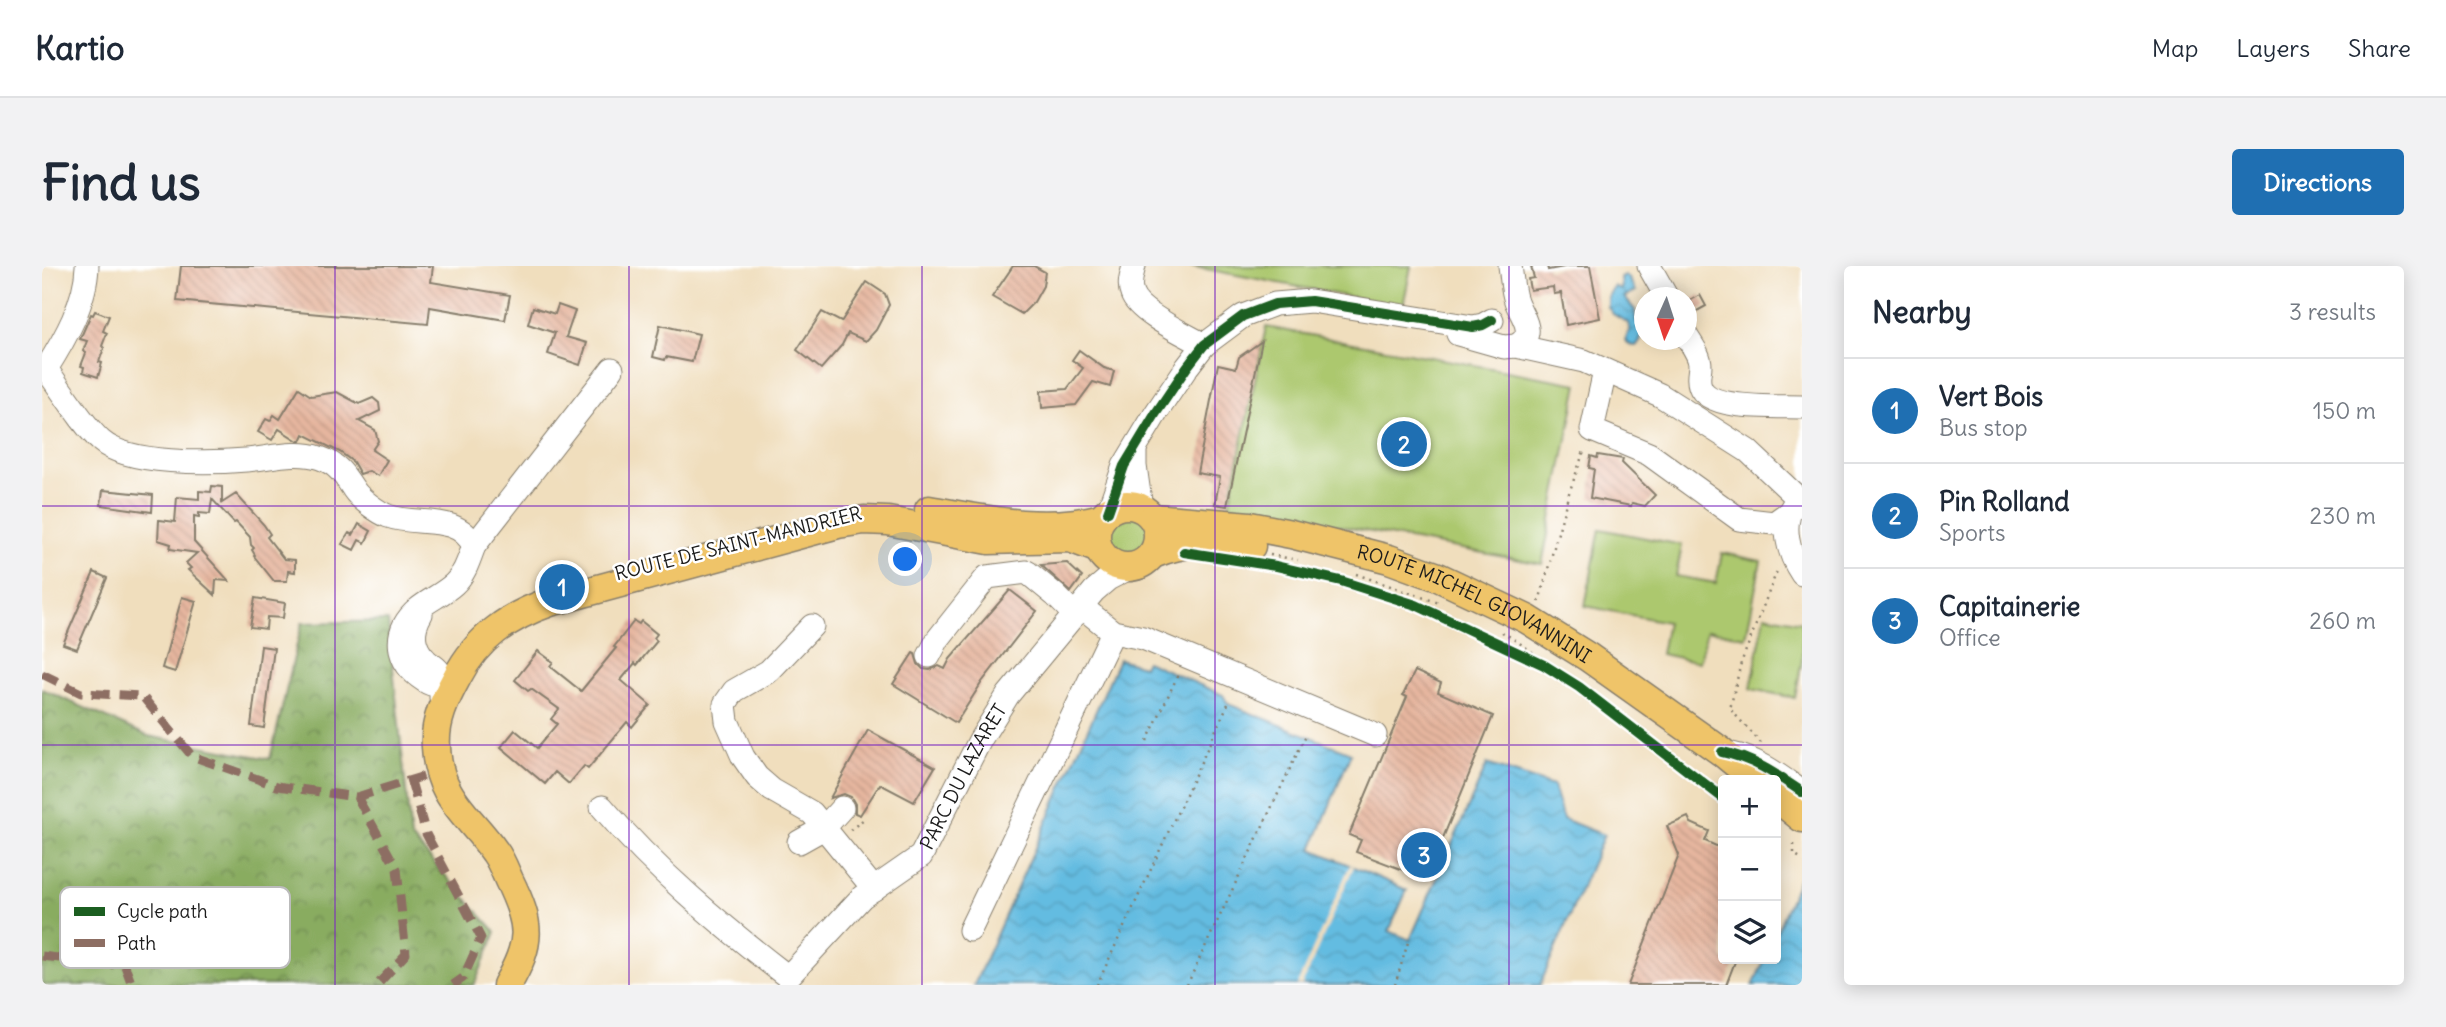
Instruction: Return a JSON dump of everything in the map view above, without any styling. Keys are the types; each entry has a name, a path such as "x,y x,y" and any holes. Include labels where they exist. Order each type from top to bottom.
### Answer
{"main road":[{"path":"1124,505 1147,513 1158,537 1142,561 1113,564 1099,551 1096,535 1105,515 1124,505"},
{"name":"ROUTE DE SAINT-MANDRIER","path":"507,985 520,962 526,944 522,905 497,853 454,804 440,772 436,746 443,678 449,653 476,622 513,602 834,516 888,506 918,508 1017,524 1073,523 1105,515"},
{"name":"ROUTE MICHEL GIOVANNINI","path":"1147,513 1250,526 1339,545 1438,577 1527,619 1588,657 1722,752 1750,775"},
{"name":"ROUTE DE SAINT-MANDRIER","path":"509,879 433,798 419,753 420,726 443,678 504,622 524,611 838,524 864,520 989,540 1070,538 1099,551"},
{"name":"ROUTE MICHEL GIOVANNINI","path":"1142,561 1168,547 1198,542 1224,542 1340,563 1428,593 1493,621 1553,656 1624,702 1720,775"},
{"path":"1781,808 1793,834"}],"street":[{"path":"87,266 77,309 61,346 44,363 102,441 123,454 174,460 229,461 298,454 320,458 337,467 350,482 355,493 387,516 446,523 470,537 474,546"},
{"path":"1134,266 1130,289 1135,301 1153,315 1204,345"},
{"path":"1649,266 1661,287"},
{"path":"1507,345 1491,335 1495,316 1511,276"},
{"path":"1507,345 1525,339 1528,333 1525,318 1516,302 1511,276"},
{"path":"1105,515 1124,466 1156,413 1204,345 1243,316 1275,304 1311,301 1473,327 1483,325 1511,309 1584,361 1660,395 1748,451 1796,505"},
{"path":"1377,312 1507,345 1584,361"},
{"path":"1694,350 1699,358 1698,379 1701,390 1711,399 1743,405 1802,407"},
{"path":"443,678 426,661 415,642 416,623 431,600 459,578 474,546 612,369"},
{"path":"1605,371 1592,430 1649,454 1739,519 1773,523 1796,505"},
{"path":"1135,450 1135,466 1147,513"},
{"path":"1796,505 1788,547 1802,574"},
{"path":"1084,604 1099,551"},
{"name":"PARC DU LAZARET","path":"603,807 636,847 788,977 862,897 921,856 979,740 1008,695 1108,579 1142,561"},
{"path":"929,656 938,639 987,577 1027,572 1055,595 1084,604 1113,632 1143,638 1375,734"},
{"path":"812,626 769,670 734,691 725,704 727,721 743,757 757,778 812,813 874,889"},
{"path":"970,930 1113,632"},
{"path":"1722,752 1745,757 1802,792"},
{"path":"799,842 824,828 842,808"}],"path":[{"path":"1527,619 1540,601 1568,496 1592,430"},
{"path":"1766,749 1730,709 1741,663 1763,601 1788,547"},
{"path":"1263,559 1298,560"},
{"path":"1263,559 1302,572"},
{"path":"1353,579 1412,593 1449,607"},
{"path":"1353,579 1438,615"},
{"path":"1495,629 1546,660 1566,676 1587,686 1718,788"},
{"path":"1494,641 1579,687 1718,794"},
{"path":"1147,741 1178,675"},
{"path":"1097,985 1228,704"},
{"path":"1186,985 1306,735"},
{"path":"1793,834 1794,854 1802,859"},
{"path":"1395,985 1409,939"}],"green space":[{"path":"1190,266 1411,266 1403,307"},
{"path":"1266,327 1578,384 1542,564 1229,505"},
{"path":"1133,506 1157,528 1157,546 1147,561 1139,565 1113,564 1106,559 1096,535 1116,507"},
{"path":"1600,529 1682,545 1676,576 1716,583 1722,553 1761,561 1746,637 1707,630 1700,662 1661,654 1667,622 1585,606"},
{"path":"1765,615 1802,622 1802,660 1795,698 1751,689"},
{"path":"388,621 411,837 496,932 475,983 42,985 42,689 148,736 270,759 302,623"}],"water":[{"path":"1628,277 1634,288 1634,292 1624,297 1634,309 1634,346 1625,340 1630,330 1628,323 1613,314 1608,307 1608,297 1614,286 1622,290 1621,278"},
{"path":"1119,659 1143,666 1146,661 1223,695 1228,704 1351,753 1312,849 1407,890 1389,931 1410,940 1487,764 1553,786 1563,819 1604,835 1540,985 974,985"},
{"path":"1802,872 1802,985 1753,985 1763,964 1781,964 1781,921"}],"pier":[{"path":"1350,865 1354,866 1302,985 1297,985"}],"building":[{"path":"181,266 433,266 431,282 510,295 505,320 430,307 428,324 177,301"},
{"path":"1013,266 1034,266 1045,272 1043,286 1034,302 1022,314 992,297"},
{"path":"1531,266 1547,266 1548,270 1590,266 1600,318 1566,325 1561,293 1554,294 1553,287 1530,290 1528,279 1534,278"},
{"path":"867,282 885,294 889,305 876,330 866,341 848,333 842,345 821,369 797,350 822,312 841,322"},
{"path":"1700,295 1706,306 1697,311 1697,297"},
{"path":"558,305 575,311 566,337 587,343 580,365 548,354 555,333 528,324 533,307 555,314"},
{"path":"95,311 109,316 103,331 107,333 102,346 104,348 98,377 83,372 84,367 81,366 87,341 80,339 91,314"},
{"path":"660,325 699,334 692,362 653,357"},
{"path":"1262,341 1227,506 1215,504 1220,477 1197,473 1218,364 1236,368 1239,357"},
{"path":"1079,350 1104,368 1114,371 1110,387 1093,382 1076,405 1042,408 1041,391 1067,389 1083,368 1072,360"},
{"path":"299,388 311,396 337,392 359,404 373,398 379,403 380,411 359,421 375,430 378,441 372,450 387,460 378,476 369,471 360,474 353,462 340,452 304,434 301,441 298,441 279,429 272,440 258,432 266,419 270,421 274,415 280,419"},
{"path":"1598,455 1623,459 1622,463 1655,495 1645,506 1590,498 1594,469 1589,468 1591,456 1597,458"},
{"path":"212,486 222,487 222,503 236,494 264,525 270,534 267,537 284,559 295,560 295,572 288,571 287,581 274,581 254,556 250,537 212,499 210,514 199,513 199,517 194,516 194,542 229,581 216,580 215,595 188,570 191,568 186,563 197,553 170,549 171,544 158,540 159,520 175,522 177,497 199,499 199,491 211,492"},
{"path":"103,490 153,495 152,512 101,505"},
{"path":"359,524 371,531 365,543 359,540 354,550 342,544 349,533 353,535"},
{"path":"1067,563 1082,577 1071,592 1041,565"},
{"path":"94,572 107,578 77,649 63,644"},
{"path":"1010,590 1037,611 982,682 956,723 893,684 913,653 923,669 930,670 939,666 945,669 950,659"},
{"path":"182,597 196,601 175,672 162,668"},
{"path":"255,598 285,603 283,618 267,617 266,629 250,627"},
{"path":"634,621 639,624 641,621 657,634 654,638 657,641 621,680 650,705 632,727 627,722 588,769 584,766 569,784 555,772 545,784 501,747 515,730 537,748 557,724 551,719 559,709 515,680 538,651 553,662 550,666 581,691"},
{"path":"261,646 274,648 264,728 251,726"},
{"path":"1415,671 1441,683 1438,692 1493,716 1427,877 1424,878 1356,852 1361,840 1349,835 1407,697 1403,695"},
{"path":"868,730 935,767 914,802 880,784 860,815 855,813 855,804 851,797 844,794 830,798"},
{"path":"1688,817 1691,823 1709,831 1705,841 1718,847 1718,964 1734,964 1726,985 1628,985 1679,855 1667,826"}],"marked path":[{"path":"42,674 81,693 142,696 192,756 277,786 357,797 424,776"},
{"path":"411,781 426,834 481,938 463,978 453,985"},
{"path":"357,797 397,869 406,954 377,985"},
{"path":"42,956 60,958"},
{"path":"126,968 132,985"}],"cycle path":[{"path":"1108,512 1124,466 1187,367 1204,345 1243,316 1275,304 1311,301 1473,327 1492,320"},
{"path":"1184,552 1276,566 1341,581 1416,605 1544,665 1579,687 1718,794"},
{"path":"1722,752 1754,763 1802,792"}],"place":[{"name":"Pin Rolland","path":"1404,444"},
{"name":"Vert Bois","path":"562,587"},
{"name":"Capitainerie","path":"1424,855"}]}
